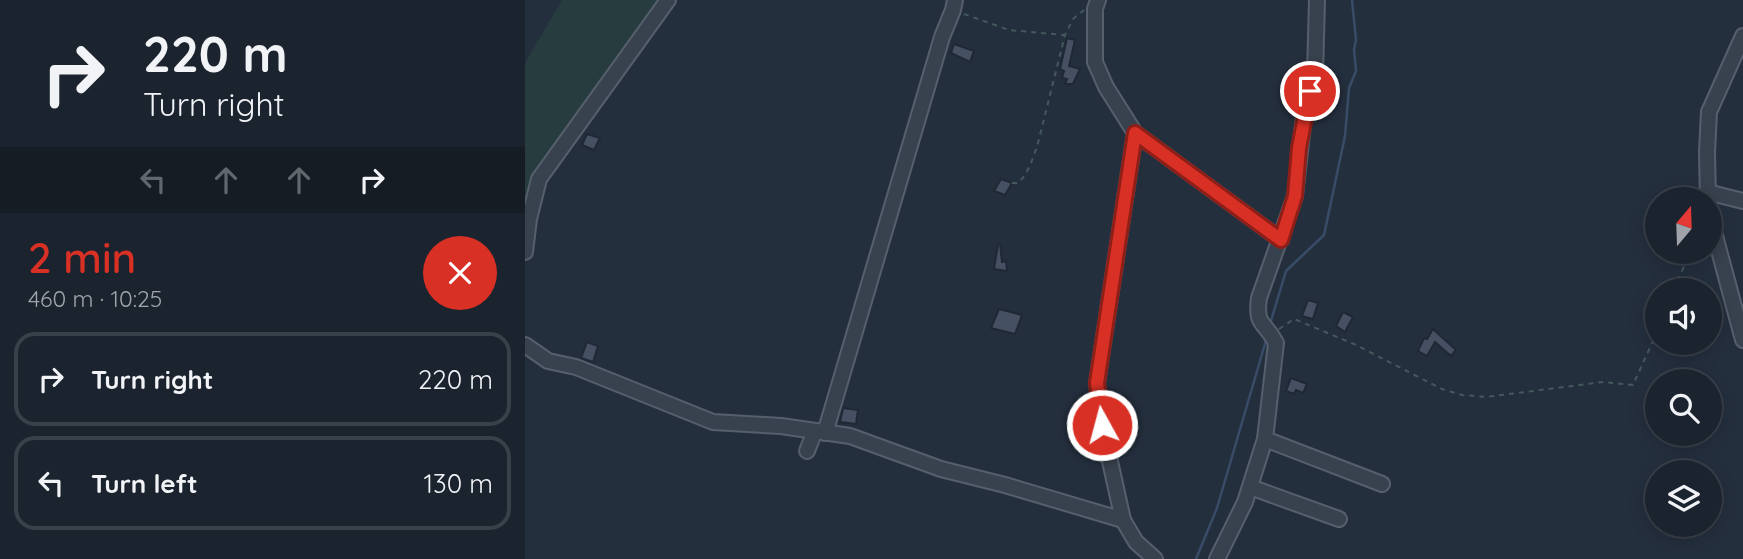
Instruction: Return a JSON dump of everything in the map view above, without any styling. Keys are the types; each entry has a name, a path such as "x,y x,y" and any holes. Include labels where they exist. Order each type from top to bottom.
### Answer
{"street":[{"path":"525,252 529,219 539,180 668,0"},
{"path":"1217,559 1250,487 1265,439 1277,353 1276,343 1260,323 1257,313 1259,298 1295,196 1305,107 1315,75 1317,0"},
{"path":"807,451 820,432 954,5"},
{"path":"1097,5 1095,62 1106,87 1135,133 1281,240"},
{"path":"1707,187 1709,112 1743,36"},
{"path":"1135,133 1097,383 1102,425 1123,520 1136,542 1155,559"},
{"path":"1722,198 1743,201"},
{"path":"1722,262 1743,340"},
{"path":"525,345 548,361 576,368 713,422 850,436 941,469 1006,485 1123,520"},
{"path":"1265,439 1382,484"},
{"path":"1250,487 1339,519"}],"path":[{"path":"954,5 1009,30 1065,35"},
{"path":"1012,183 1018,183 1023,178 1037,147 1065,35 1073,19 1083,10 1097,5"},
{"path":"1269,332 1294,319 1355,344 1442,389 1462,395 1486,397 1603,382 1633,385 1647,355"}],"green space":[{"path":"562,0 668,0 539,179 525,224 525,63"}],"building":[{"path":"1067,38 1075,40 1069,66 1080,69 1073,84 1065,84 1067,79 1062,78 1064,71 1060,69"},
{"path":"954,44 974,51 970,62 951,53"},
{"path":"587,134 600,138 594,150 582,145"},
{"path":"1001,179 1012,183 1005,195 994,191"},
{"path":"998,244 1002,262 1006,261 1007,271 994,269"},
{"path":"1308,300 1318,303 1313,319 1302,316"},
{"path":"999,309 1022,315 1015,334 991,328"},
{"path":"1343,312 1353,317 1345,332 1336,326"},
{"path":"1433,329 1456,350 1451,356 1435,342 1427,356 1418,351 1424,338 1427,339"},
{"path":"587,342 598,346 593,362 581,358"},
{"path":"1291,378 1307,384 1303,393 1296,390 1294,394 1286,391"},
{"path":"843,408 858,410 856,424 840,422"}],"waterway":[{"path":"1270,324 1286,271 1324,235 1345,136 1349,88 1356,71 1352,0"},
{"path":"1196,559 1217,508 1267,337"}],"route":[{"path":"1102,425 1097,383 1135,133 1281,240 1295,196 1299,148 1310,91"}]}
